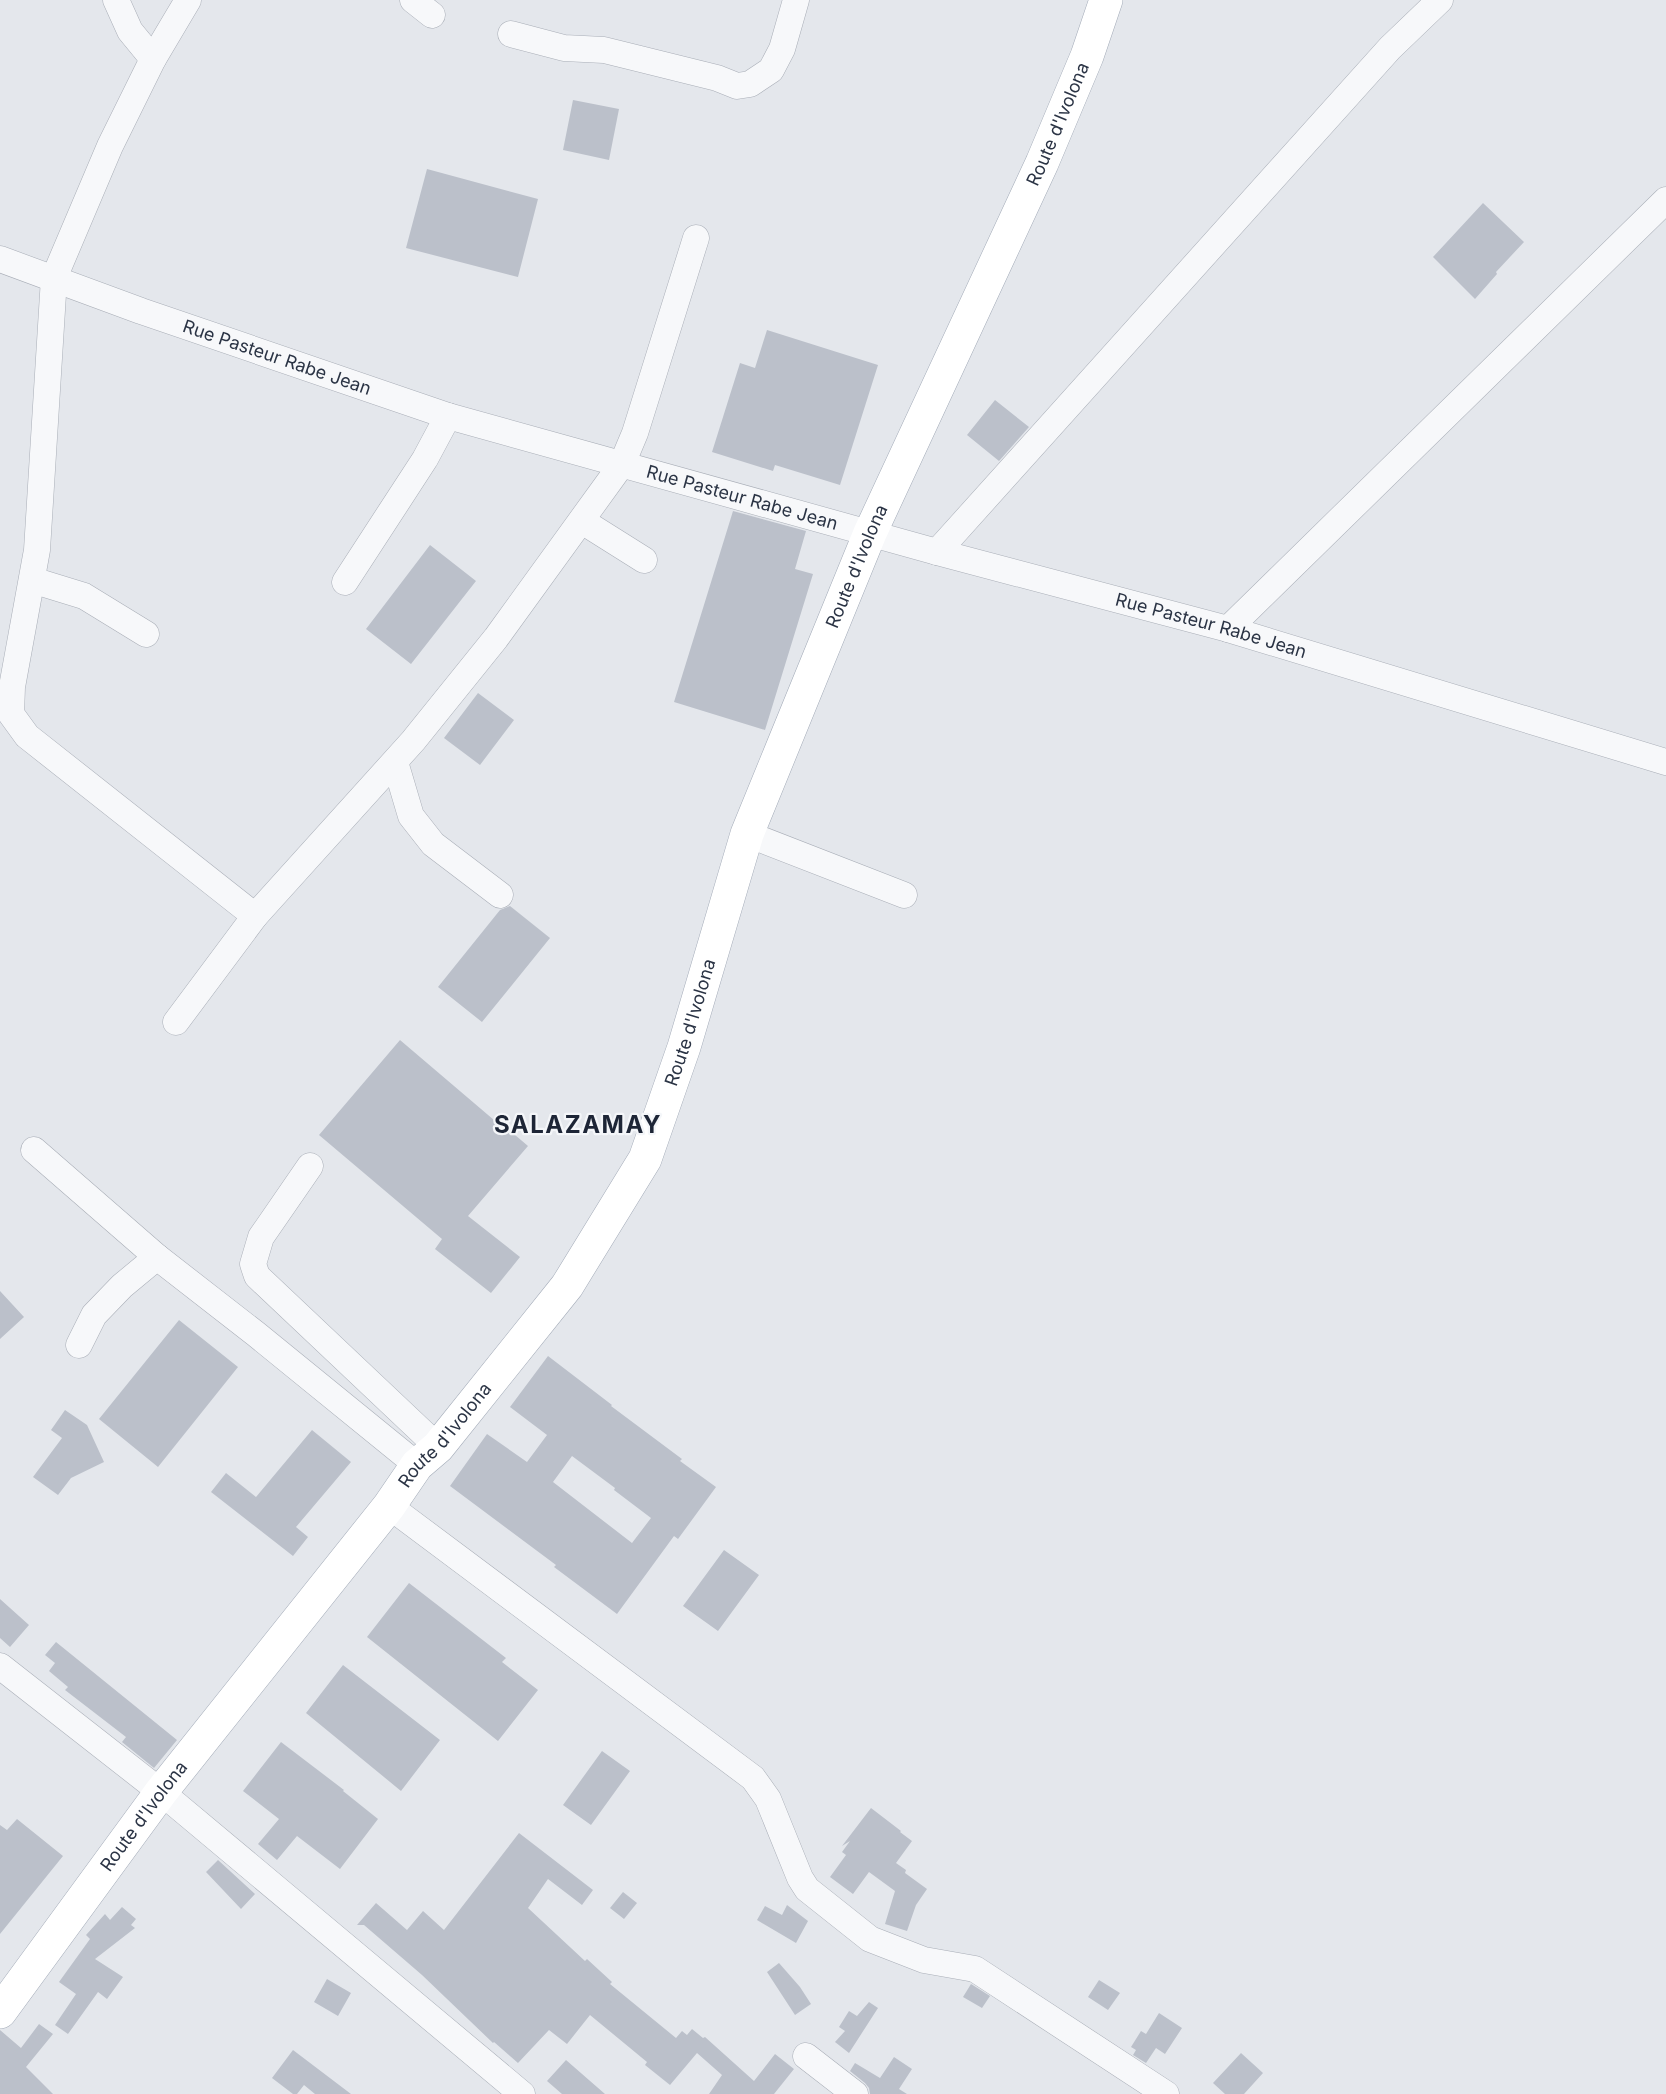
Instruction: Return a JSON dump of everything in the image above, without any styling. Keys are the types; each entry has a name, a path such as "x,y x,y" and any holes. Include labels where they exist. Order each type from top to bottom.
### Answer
{"main road":[{"name":"Route d'Ivolona","path":"0,2012 161,1792 427,1456 567,1286 645,1159 684,1047 747,834 870,533 1042,163 1087,56 1106,0"}],"street":[{"path":"116,0 130,31 153,59"},
{"path":"188,0 153,59 110,146 54,278 37,550 12,687 11,714 27,736 255,916"},
{"path":"511,34 564,48 604,50 717,78 737,86 750,84 771,70 782,49 796,0"},
{"path":"937,552 1390,48 1440,0"},
{"path":"1228,629 1666,200"},
{"path":"176,1022 255,916 395,762 496,638 622,464 696,238"},
{"name":"Rue Pasteur Rabe Jean","path":"0,259 141,311 448,416 937,552 1228,629 1666,762"},
{"path":"345,582 425,459 448,416"},
{"path":"582,520 644,560"},
{"path":"32,580 84,596 146,634"},
{"path":"395,762 411,816 433,844 500,895"},
{"path":"747,834 904,895"},
{"path":"34,1150 157,1257 256,1334 427,1456"},
{"path":"310,1166 261,1237 253,1264 256,1276 427,1456"},
{"path":"79,1345 94,1315 122,1286 157,1257"},
{"path":"388,1506 753,1778 768,1799 800,1878 807,1889 870,1939 924,1960 975,1969 1166,2094"},
{"path":"0,1666 161,1792 522,2094"},
{"path":"806,2055 855,2094"}],"building":[{"path":"573,100 619,109 609,160 563,150"},
{"path":"427,169 538,199 518,277 406,248"},
{"path":"1483,203 1524,242 1475,299 1433,257"},
{"path":"767,330 878,365 840,485 775,465 773,471 712,452 740,363 755,368"},
{"path":"995,400 1029,427 999,461 967,435"},
{"path":"733,511 806,531 795,569 813,574 765,730 674,702"},
{"path":"430,545 476,581 411,664 366,629"},
{"path":"478,693 514,720 480,765 444,738"},
{"path":"510,906 550,938 482,1022 438,987 500,910"},
{"path":"400,1040 501,1126 502,1124 528,1146 468,1216 520,1257 491,1293 435,1249 442,1239 319,1135"},
{"path":"0,1291 24,1317 0,1339"},
{"path":"179,1320 238,1367 158,1467 99,1419"},
{"path":"548,1356 716,1487 678,1539 674,1536 617,1614 450,1486 487,1434 527,1462 547,1435 510,1407","holes":["572,1456 615,1488 614,1490 651,1518 632,1543 553,1482"]},
{"path":"65,1410 87,1425 104,1462 71,1478 58,1495 33,1477 62,1438 51,1430"},
{"path":"312,1430 351,1462 296,1527 308,1537 293,1556 211,1492 226,1473 256,1497"},
{"path":"724,1550 759,1575 718,1631 683,1606"},
{"path":"409,1583 506,1658 502,1662 538,1690 498,1741 367,1637"},
{"path":"0,1599 29,1625 10,1647 0,1638"},
{"path":"56,1642 177,1740 154,1768 122,1742 126,1737 65,1690 68,1687 49,1671 55,1663 45,1655"},
{"path":"343,1665 440,1740 401,1791 306,1713"},
{"path":"281,1742 378,1819 340,1869 297,1836 277,1860 258,1844 279,1819 243,1791"},
{"path":"602,1751 630,1771 591,1825 563,1805"},
{"path":"871,1808 912,1841 896,1863 906,1870 905,1873 927,1889 916,1905 907,1931 885,1924 895,1891 869,1872 853,1894 830,1877 846,1855 842,1852 850,1841 842,1846"},
{"path":"17,1819 63,1856 0,1934 0,1825 7,1830"},
{"path":"519,1833 593,1890 582,1905 548,1879 528,1908 585,1961 587,1959 612,1982 610,1984 676,2038 682,2031 687,2035 692,2029 703,2038 705,2037 754,2081 775,2054 794,2069 774,2094 709,2094 722,2075 697,2053 670,2085 645,2065 647,2062 590,2015 567,2044 549,2030 518,2063 364,1925 357,1925 376,1903 407,1930 423,1911 444,1930"},
{"path":"218,1860 255,1894 241,1909 206,1872"},
{"path":"623,1892 637,1903 624,1919 610,1908"},
{"path":"787,1905 808,1921 796,1943 757,1920 765,1906 782,1915"},
{"path":"122,1907 136,1919 131,1925 135,1928 95,1959 123,1977 107,1999 98,1992 68,2034 55,2025 76,1994 59,1982 90,1939 86,1935 105,1914 110,1920"},
{"path":"779,1963 811,2004 795,2015 767,1972"},
{"path":"327,1979 351,1993 338,2016 314,2002"},
{"path":"1099,1980 1120,1993 1108,2010 1088,1997"},
{"path":"971,1984 990,1996 982,2008 963,1997"},
{"path":"869,2002 878,2008 849,2053 835,2042 845,2031 839,2027 849,2011 857,2016"},
{"path":"1159,2013 1182,2028 1165,2054 1156,2048 1146,2063 1133,2055 1136,2050 1131,2047 1141,2031 1146,2034"},
{"path":"39,2024 53,2034 26,2067 53,2094 0,2094 0,2030 21,2048"},
{"path":"293,2050 351,2094 315,2094 304,2085 297,2094 293,2094 272,2078"},
{"path":"1241,2053 1263,2073 1244,2094 1225,2094 1213,2083"},
{"path":"894,2057 912,2069 899,2089 907,2094 870,2094 865,2083 850,2071 855,2063 880,2078"},
{"path":"566,2060 605,2094 562,2094 547,2081"}],"district":[{"name":"SALAZAMAY","path":"578,1125"}]}
